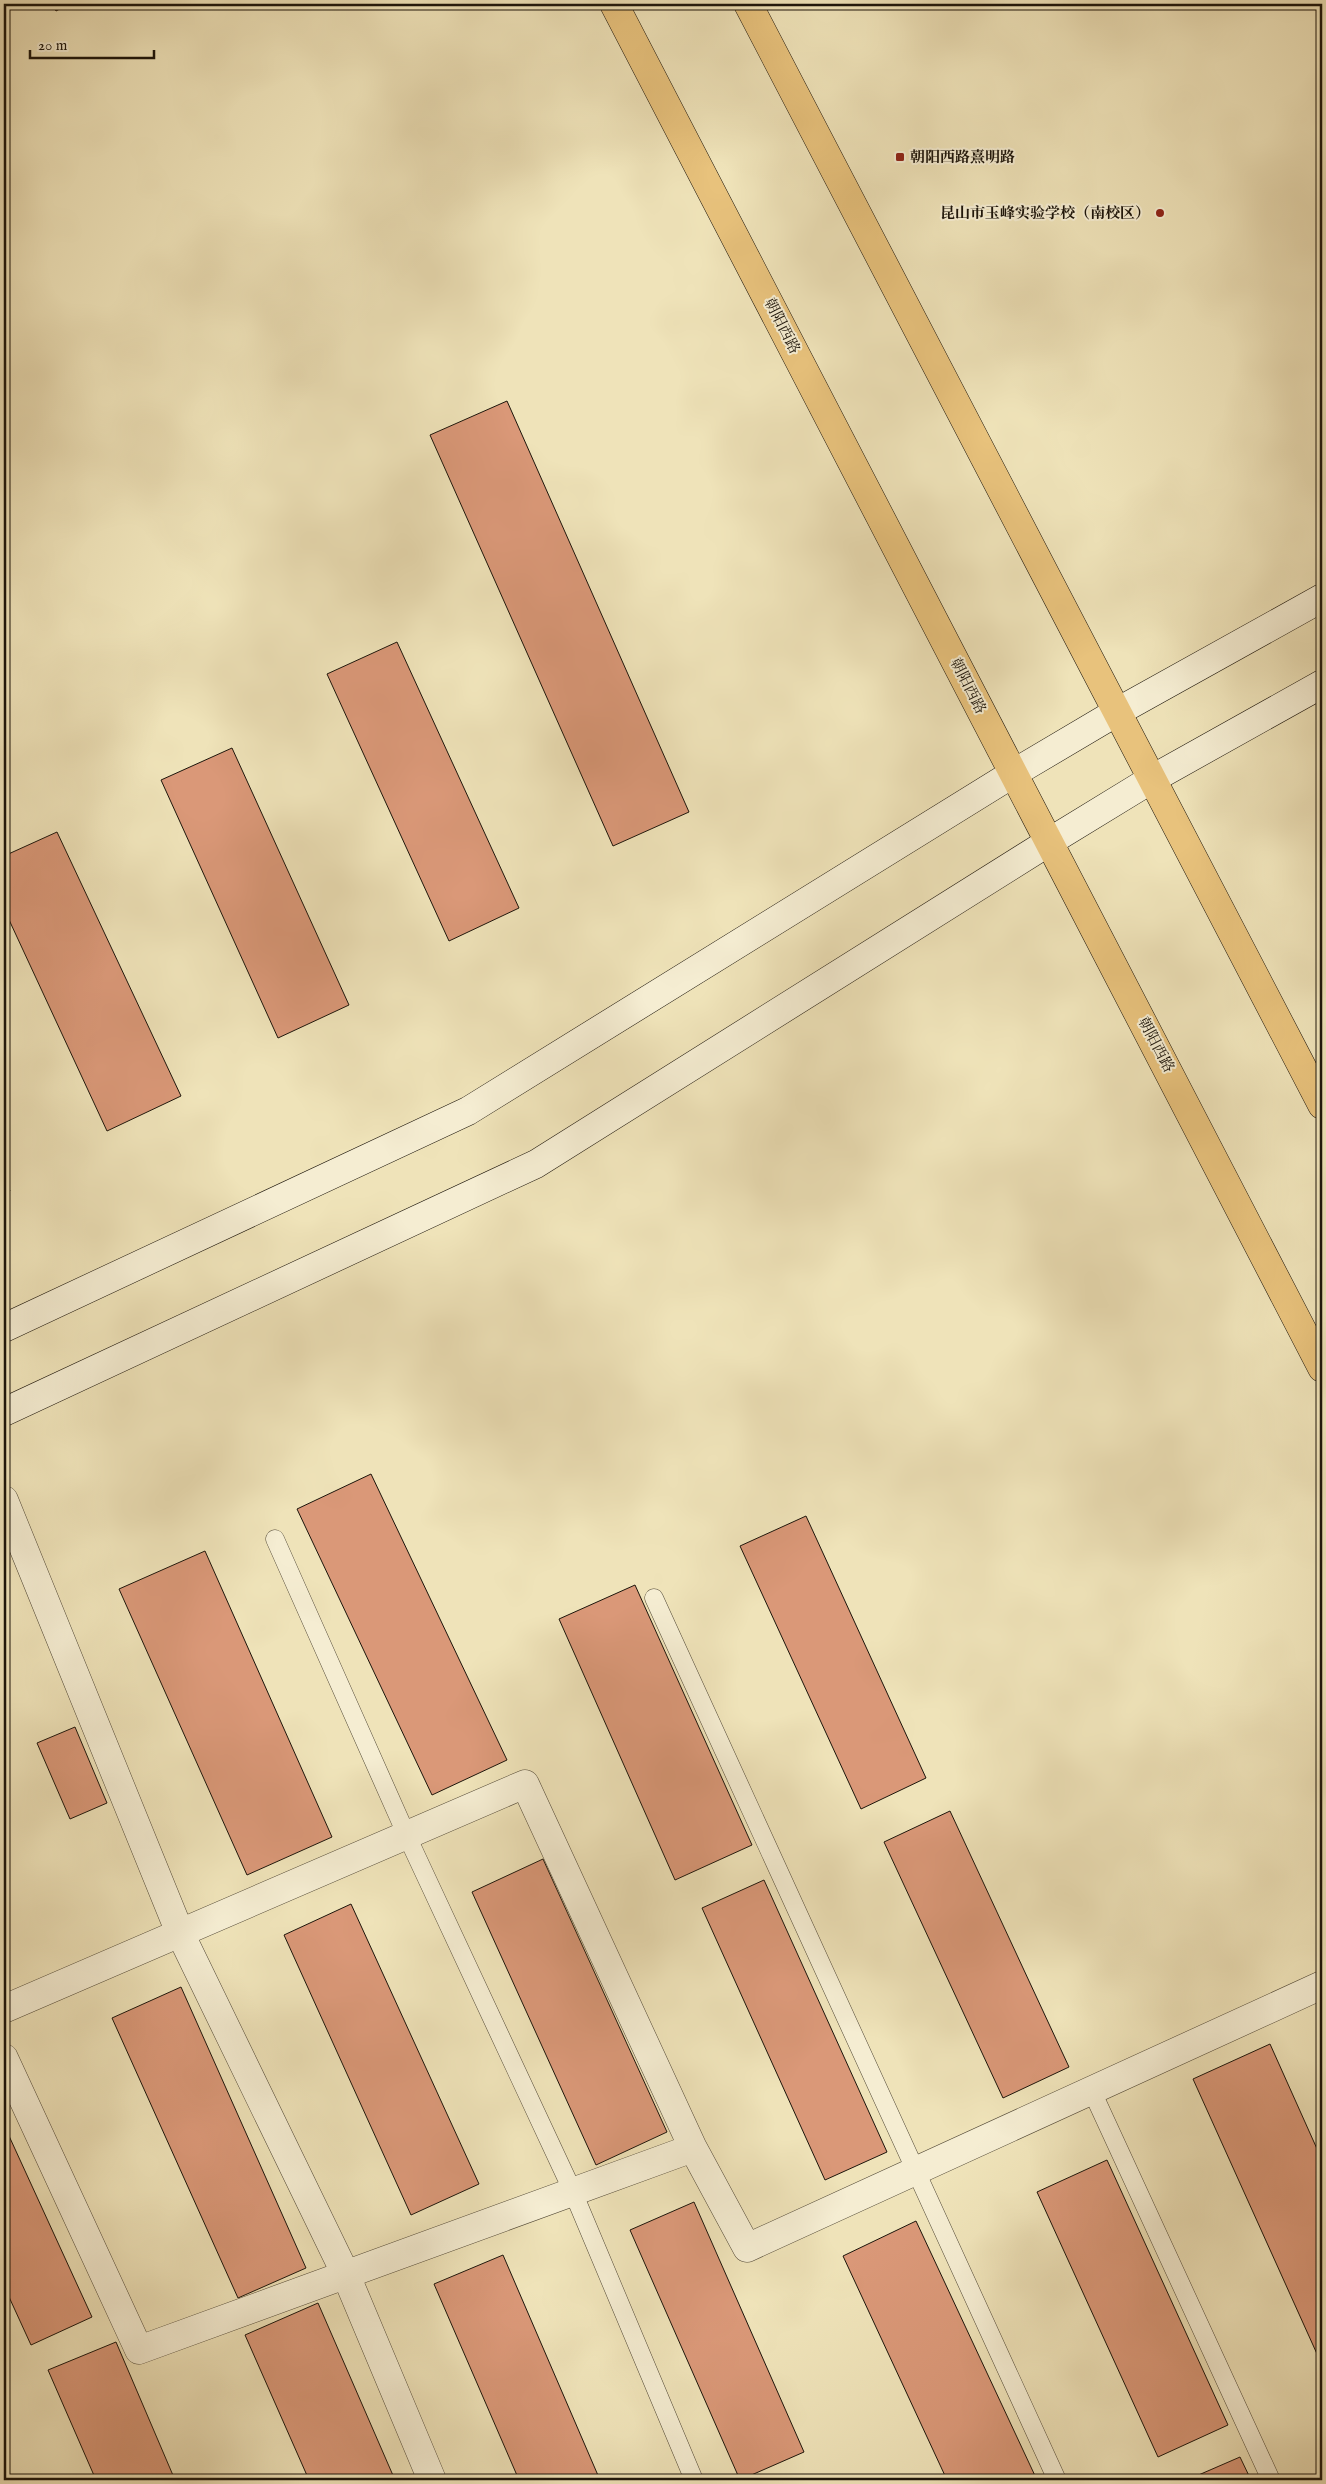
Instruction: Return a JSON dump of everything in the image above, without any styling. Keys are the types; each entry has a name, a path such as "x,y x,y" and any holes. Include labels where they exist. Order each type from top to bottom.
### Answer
{"main road":[{"name":"朝阳西路","path":"614,4 1322,1368"},
{"path":"748,4 1322,1105"}],"street":[{"path":"4,1328 468,1111 1014,773 1117,712 1322,598"},
{"path":"4,1412 536,1164 1152,779 1322,684"},
{"path":"4,1500 180,1933 346,2275 432,2480"},
{"path":"4,2010 525,1784 693,2148 747,2248 1091,2089 1322,1985"},
{"path":"4,2058 139,2350 693,2148"}],"lane":[{"path":"275,1539 407,1836 573,2192 694,2480"},
{"path":"654,1598 1057,2480"},
{"path":"1091,2089 1271,2480"}],"building":[{"path":"52,4 69,4 56,11"},
{"path":"507,401 689,812 613,846 430,435"},
{"path":"397,642 519,908 449,941 327,674"},
{"path":"232,748 349,1005 278,1038 161,780"},
{"path":"57,832 181,1096 107,1131 4,909 4,856"},
{"path":"4,1179 10,1191 4,1194"},
{"path":"371,1474 507,1760 432,1795 297,1509"},
{"path":"806,1516 926,1778 861,1809 740,1546"},
{"path":"205,1551 332,1837 247,1875 119,1589"},
{"path":"635,1585 752,1845 675,1880 559,1619"},
{"path":"75,1727 107,1803 70,1819 37,1743"},
{"path":"950,1811 1069,2067 1003,2098 884,1842"},
{"path":"543,1859 667,2132 596,2165 472,1892"},
{"path":"764,1880 887,2152 825,2180 702,1908"},
{"path":"351,1904 479,2184 411,2215 284,1935"},
{"path":"181,1987 306,2268 238,2298 112,2018"},
{"path":"1270,2044 1322,2160 1322,2365 1193,2079"},
{"path":"4,2125 92,2317 31,2345 4,2286"},
{"path":"1107,2160 1228,2425 1158,2457 1037,2192"},
{"path":"694,2202 804,2452 740,2480 630,2230"},
{"path":"916,2221 1037,2480 947,2480 843,2256"},
{"path":"503,2255 600,2480 519,2480 434,2284"},
{"path":"318,2303 395,2480 309,2480 245,2335"},
{"path":"116,2342 175,2480 96,2480 48,2370"},
{"path":"1240,2457 1251,2480 1187,2480"}],"place":[{"name":"朝阳西路熹明路","path":"900,157"},
{"name":"昆山市玉峰实验学校（南校区）","path":"1160,213"}]}
